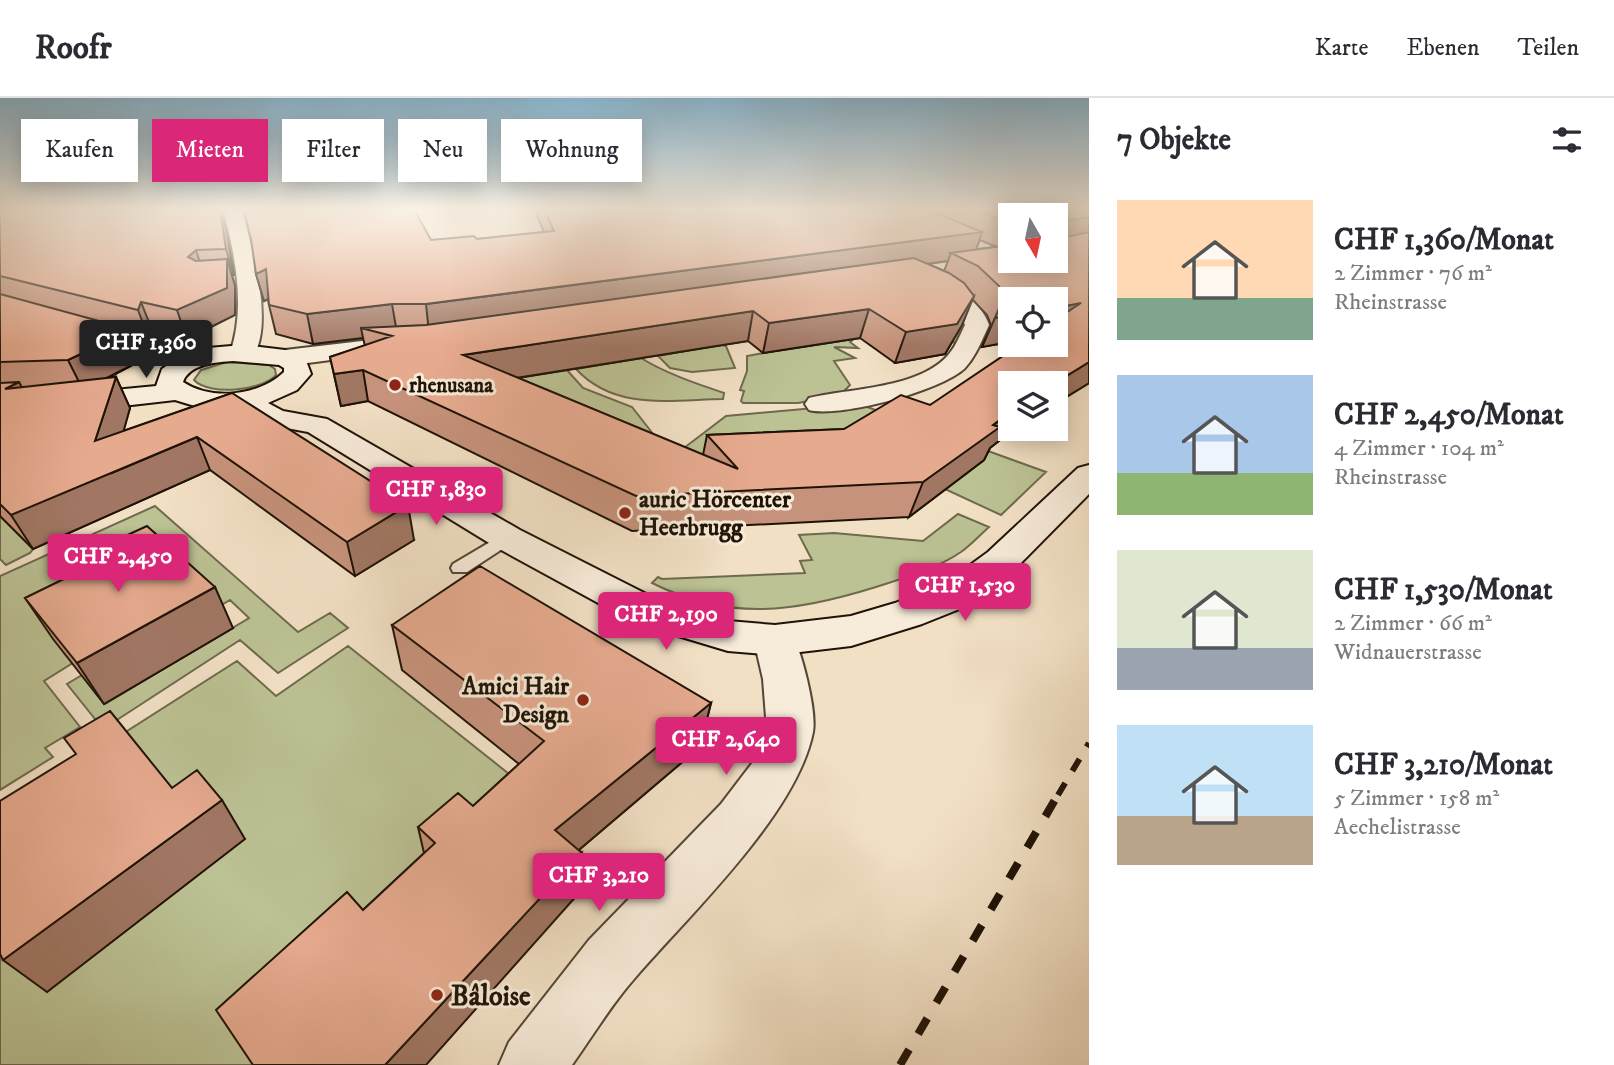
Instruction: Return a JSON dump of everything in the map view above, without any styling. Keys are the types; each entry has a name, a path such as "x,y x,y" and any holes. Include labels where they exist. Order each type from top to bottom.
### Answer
{"main road":[{"path":"243,353 250,331 241,280 245,256"},
{"path":"819,404 885,391 926,379 955,363 977,325 976,314 965,305 902,276 949,270"},
{"path":"0,308 153,351 177,350 206,356 243,353 290,373"},
{"path":"153,351 174,379 194,398 258,398 290,373"},
{"path":"13,403 62,404 174,379 206,356"},
{"path":"290,373 291,395 304,403 317,425"},
{"path":"240,400 275,418 317,425 507,538 649,613 728,636 775,640 850,631 908,614 958,594 1002,561 1089,475"},
{"path":"532,1065 610,961 739,821 772,775 790,730 785,679 775,640"}],"lane":[{"path":"460,568 507,538"}],"green space":[{"path":"904,283 929,292 957,309 964,321 956,343 924,334 925,331 956,324 919,303 896,303 899,306 825,318 854,339 850,342 858,348 834,347 855,358 834,361 850,385 840,395 798,403 741,401 744,391 740,390 747,371 747,356 807,345 775,322 786,320 763,304"},
{"path":"711,342 726,346 735,368 692,372 670,368 658,356 706,347"},
{"path":"641,358 670,373 724,393 723,399 663,401 626,397 608,392 576,369"},
{"path":"227,362 269,365 275,369 276,375 259,385 235,390 211,388 194,380 201,370"},
{"path":"566,369 583,388 632,407 664,448 463,385"},
{"path":"859,404 1046,472 1001,515 945,489 675,470 680,451 726,416"},
{"path":"155,506 298,632 330,613 348,628 278,673 240,640 103,729 67,684 82,675 105,704 249,618 230,600 213,610 73,663 44,681 80,727 45,748 53,757 0,790 0,576"},
{"path":"958,514 989,527 961,552 941,563 847,596 791,607 736,608 709,604 652,583 658,577 662,579 805,573 800,561 812,560 799,535 834,533 923,541"},
{"path":"0,516 33,549 6,565 0,559"},
{"path":"348,646 523,785 261,1065 0,1065 0,957 20,942 47,992 244,839 0,812 237,661 276,696"}],"building":[{"path":"0,256 189,256 196,261 227,259 227,288 177,310 141,302 138,310 0,276"},
{"path":"253,256 796,256 426,304 392,304 307,314 269,305 266,269 256,274"},
{"path":"957,256 998,256 998,273 1068,273 1068,256 1089,256 1089,362 1068,375 1068,371 998,371 998,421 993,425 998,428 923,482 636,496 363,370 334,374 330,357 392,336 361,328 426,325 914,258 949,273 964,283 974,296 957,324 906,332 869,309 769,323 753,311 463,355 738,469 707,435 844,429 901,395 930,405 1001,357 1068,357 1068,312 1081,303 1068,306 1068,287 999,287 978,266"},
{"path":"0,294 132,330 68,360 0,362"},
{"path":"116,377 95,441 232,393 408,505 347,542 197,437 11,515 0,504 0,383 19,382 5,389"},
{"path":"147,526 215,587 77,663 25,598 121,551 112,542"},
{"path":"480,566 711,703 555,830 582,853 385,1065 253,1065 216,1010 347,892 363,910 435,843 418,827 458,793 473,806 544,741 392,625"},
{"path":"110,711 172,788 197,770 222,800 3,960 0,954 0,801 76,754 64,738"}],"railway":[{"path":"1058,795 1089,743"},
{"path":"900,1065 1059,793"}],"place":[{"name":"rhenusana","path":"395,385"},
{"name":"auric Hörcenter Heerbrugg","path":"625,513"},
{"name":"Amici Hair Design","path":"583,700"},
{"name":"Bâloise","path":"437,995"}]}
